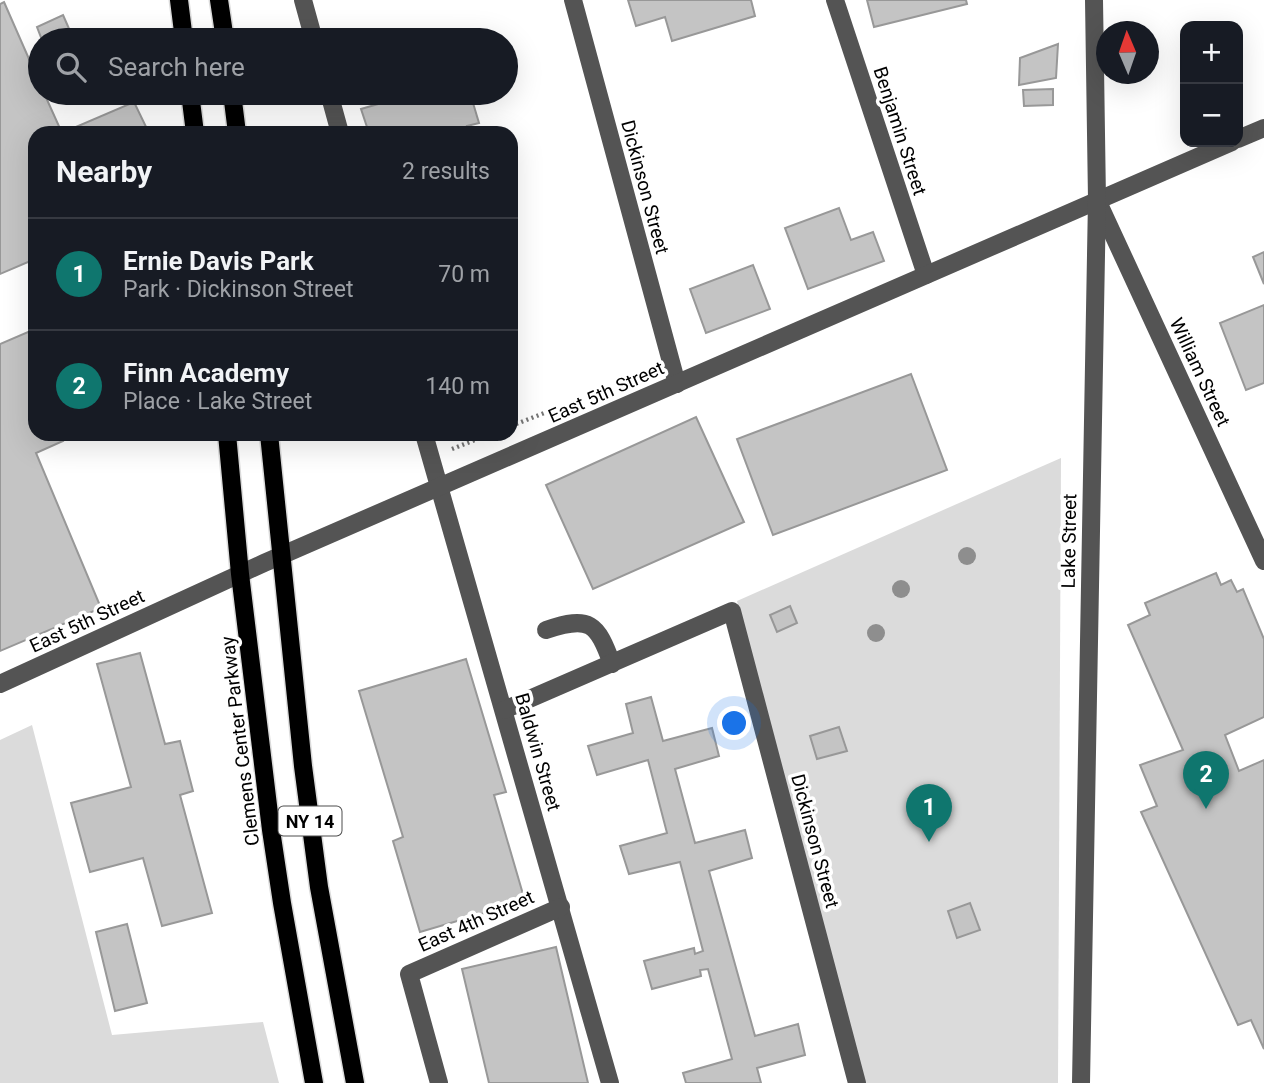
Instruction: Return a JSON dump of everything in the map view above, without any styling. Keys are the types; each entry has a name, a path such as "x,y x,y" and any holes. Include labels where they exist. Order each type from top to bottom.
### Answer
{"main road":[{"path":"179,0 182,28"},
{"path":"219,0 223,28"},
{"path":"192,105 194,126"},
{"path":"234,105 236,126"},
{"name":"Clemens Center Parkway","path":"229,441 240,574 273,842 314,1083"},
{"name":"NY 14","path":"270,441 319,887 355,1083"}],"street":[{"path":"303,0 311,28"},
{"name":"Dickinson Street","path":"573,0 677,384"},
{"name":"Benjamin Street","path":"835,0 926,275"},
{"name":"Lake Street","path":"1081,1083 1097,200 1094,0"},
{"path":"332,105 338,126"},
{"path":"1243,137 1264,128"},
{"name":"East 5th Street","path":"0,684 240,574 1220,147"},
{"name":"William Street","path":"1097,200 1264,561"},
{"name":"Baldwin Street","path":"426,441 610,1083"},
{"name":"Dickinson Street","path":"612,664 732,611 857,1083"},
{"path":"503,710 612,664 601,635 594,628 580,622 546,630"},
{"name":"East 4th Street","path":"439,1083 409,974 561,907"}],"path":[{"path":"518,423 557,408"},
{"path":"452,449 473,441"}],"shaded area":[{"path":"1061,458 1058,1083 859,1083 737,601"},
{"path":"32,725 112,1035 263,1022 279,1083 0,1083 0,740"}],"building":[{"path":"628,0 751,0 755,16 672,41 665,17 636,26"},
{"path":"867,0 966,0 967,4 874,27"},
{"path":"4,2 28,57 28,105 49,105 59,126 28,126 28,262 0,274 0,4"},
{"path":"63,15 69,28 37,28"},
{"path":"1058,44 1056,78 1019,85 1020,58"},
{"path":"1053,89 1053,105 1024,106 1023,90"},
{"path":"127,105 135,105 146,126 78,126"},
{"path":"375,105 474,105 479,123 467,126 367,126 361,109"},
{"path":"839,208 851,240 873,232 884,261 808,289 785,228"},
{"path":"1264,252 1264,284 1253,257"},
{"path":"753,265 770,309 706,333 690,289"},
{"path":"1264,305 1264,383 1246,390 1220,323"},
{"path":"28,332 28,441 63,441 36,453 101,608 0,651 0,344"},
{"path":"911,374 947,470 773,535 737,439"},
{"path":"696,417 744,522 593,589 546,485"},
{"path":"1216,573 1221,585 1231,580 1237,592 1243,589 1264,639 1264,717 1225,735 1239,771 1264,760 1264,1049 1251,1020 1238,1025 1141,812 1157,806 1140,765 1183,750 1128,625 1150,615 1145,603"},
{"path":"790,606 797,623 777,632 770,615"},
{"path":"140,653 165,744 180,741 193,791 180,795 212,913 162,926 143,858 90,872 71,803 131,787 97,664"},
{"path":"466,659 506,792 494,795 525,901 420,932 393,841 403,837 359,691"},
{"path":"651,697 663,741 712,728 719,756 675,769 695,843 745,830 752,858 709,871 755,1036 798,1024 805,1055 757,1068 761,1083 686,1083 683,1073 732,1059 708,969 700,970 701,976 652,989 644,961 694,948 695,954 703,951 680,862 629,874 620,846 667,833 648,760 597,775 588,746 633,733 626,704"},
{"path":"839,727 847,751 817,759 810,736"},
{"path":"970,903 980,930 957,938 948,911"},
{"path":"127,924 147,1003 115,1011 96,932"},
{"path":"556,947 588,1083 489,1083 462,969"}],"place":[{"name":"Finn Academy","path":"1206,809"},
{"name":"Ernie Davis Park","path":"929,842"}]}
